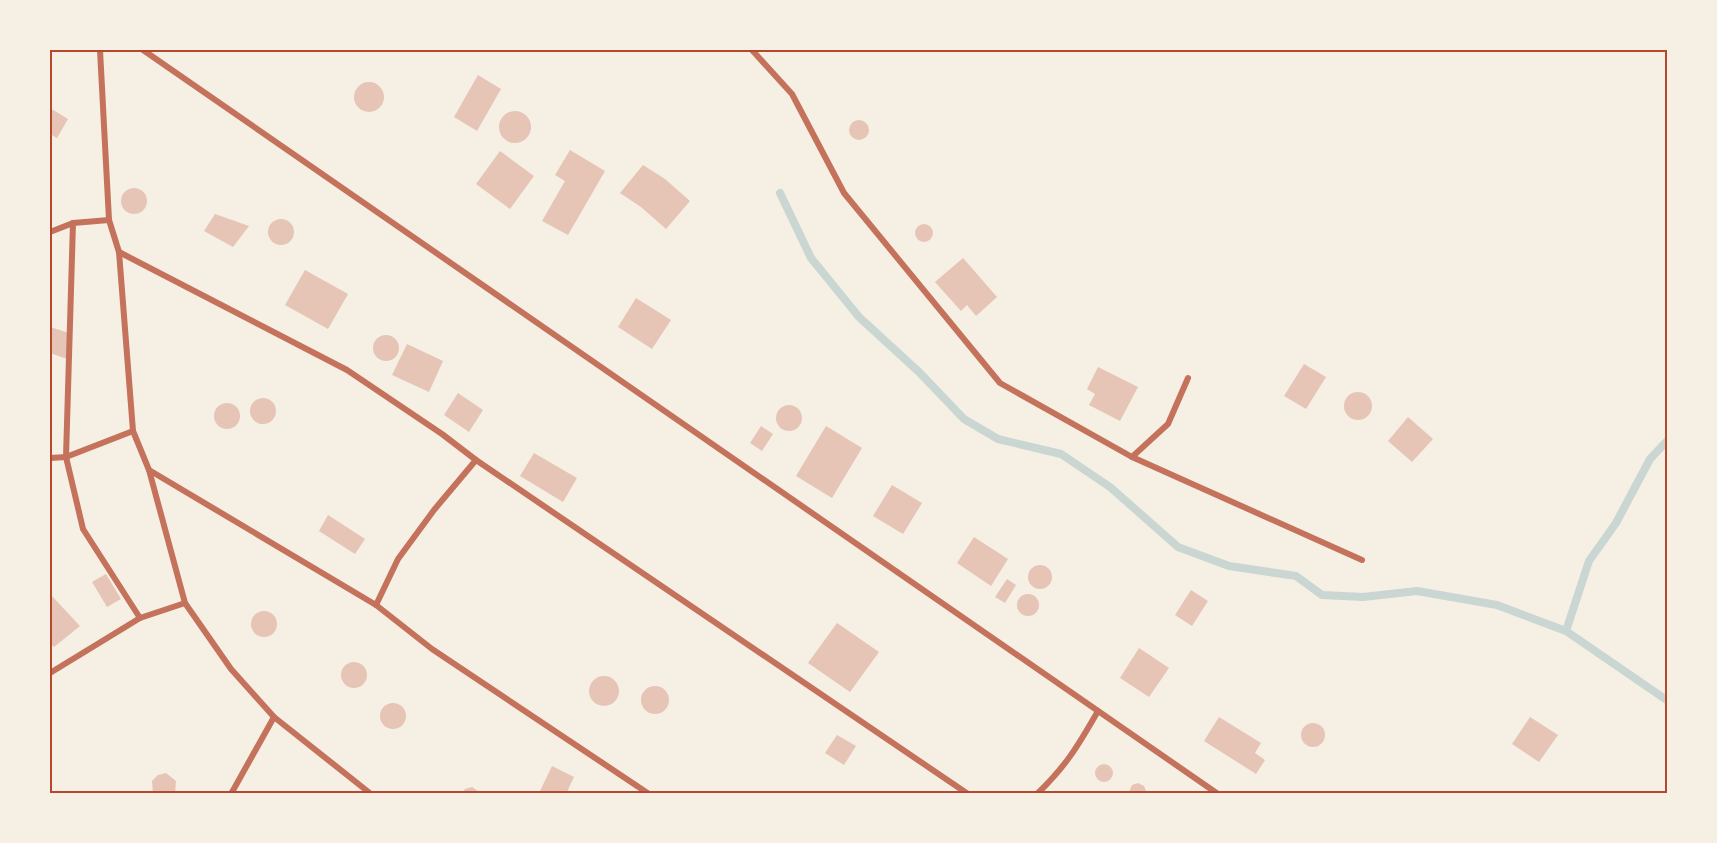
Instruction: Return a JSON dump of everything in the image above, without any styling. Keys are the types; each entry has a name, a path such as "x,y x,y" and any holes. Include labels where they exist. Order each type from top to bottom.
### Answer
{"street":[{"path":"100,50 109,220 119,252 134,431 149,470 185,603 231,669 274,717 371,794"},
{"path":"143,50 1218,794"},
{"path":"752,50 792,94 844,193 1000,383 1132,458 1362,560"},
{"path":"50,232 73,223 109,220"},
{"path":"73,223 66,457 83,530 140,618"},
{"path":"119,252 347,370 968,794"},
{"path":"1132,458 1168,424 1188,378"},
{"path":"50,458 66,457 134,431"},
{"path":"376,605 398,559 434,510 476,460"},
{"path":"149,470 376,605 432,649 649,794"},
{"path":"50,673 140,618 185,603"},
{"path":"1037,794 1059,773 1074,753 1098,711"},
{"path":"231,794 274,717"}],"building":[{"path":"478,75 501,89 477,131 454,117"},
{"path":"369,82 380,86 384,97 380,108 369,112 358,108 354,97 358,86"},
{"path":"50,108 68,119 57,138 50,134"},
{"path":"515,111 526,116 531,127 526,138 515,143 504,138 499,127 504,116"},
{"path":"859,120 866,123 869,130 866,137 859,140 852,137 849,130 852,123"},
{"path":"570,150 605,171 568,235 542,221 565,181 555,175"},
{"path":"500,151 534,176 510,209 476,184"},
{"path":"643,165 665,179 690,201 666,229 641,207 620,193"},
{"path":"134,188 143,192 147,201 143,210 134,214 125,210 121,201 125,192"},
{"path":"215,214 249,226 233,247 204,231"},
{"path":"281,219 290,223 294,232 290,241 281,245 272,241 268,232 272,223"},
{"path":"920,224 928,224 933,229 931,240 920,242 915,237 915,229"},
{"path":"963,258 997,297 976,316 967,305 961,311 935,282"},
{"path":"305,270 348,294 328,329 285,305"},
{"path":"636,298 671,320 652,349 618,327"},
{"path":"50,327 69,333 67,359 50,353"},
{"path":"386,335 395,339 399,348 395,357 386,361 377,357 373,348 377,339"},
{"path":"407,344 443,361 429,392 392,375"},
{"path":"1304,364 1326,377 1306,409 1284,396"},
{"path":"1098,367 1138,387 1120,421 1089,405 1095,394 1087,389"},
{"path":"1358,392 1368,396 1372,406 1368,416 1358,420 1348,416 1344,406 1348,396"},
{"path":"458,393 483,410 469,432 444,415"},
{"path":"263,398 272,402 276,411 272,420 263,424 254,420 250,411 254,402"},
{"path":"227,403 236,407 240,416 236,425 227,429 218,425 214,416 218,407"},
{"path":"789,405 798,409 802,418 798,427 789,431 780,427 776,418 780,409"},
{"path":"1408,417 1433,439 1412,462 1388,441"},
{"path":"761,426 773,434 762,451 750,443"},
{"path":"826,426 862,448 832,498 796,476"},
{"path":"534,453 577,478 563,502 520,476"},
{"path":"892,485 922,503 903,534 873,516"},
{"path":"328,515 365,539 355,554 319,531"},
{"path":"974,537 1008,559 991,586 957,563"},
{"path":"1040,565 1049,568 1052,577 1049,586 1040,589 1031,586 1028,577 1031,568"},
{"path":"106,574 121,599 107,607 92,582"},
{"path":"1007,579 1016,585 1005,603 995,597"},
{"path":"1191,590 1208,601 1192,626 1175,615"},
{"path":"50,594 80,626 54,647 50,643"},
{"path":"1028,594 1036,597 1039,605 1036,613 1028,616 1020,613 1017,605 1020,597"},
{"path":"264,611 273,615 277,624 273,633 264,637 255,633 251,624 255,615"},
{"path":"837,623 879,652 850,692 808,663"},
{"path":"1139,648 1169,668 1149,697 1120,678"},
{"path":"354,662 363,666 367,675 363,684 354,688 345,684 341,675 345,666"},
{"path":"604,676 610,677 618,685 618,697 610,705 604,706 598,705 590,697 589,691 590,685 598,677"},
{"path":"655,686 665,690 669,700 665,710 655,714 645,710 641,700 645,690"},
{"path":"393,703 402,707 406,716 402,725 393,729 384,725 380,716 384,707"},
{"path":"1219,717 1261,743 1255,753 1265,760 1256,774 1204,741"},
{"path":"1530,717 1558,735 1539,762 1512,744"},
{"path":"1313,723 1322,726 1325,735 1322,744 1313,747 1304,744 1301,735 1304,726"},
{"path":"837,735 856,746 844,765 825,753"},
{"path":"1104,764 1110,767 1113,773 1110,779 1104,782 1098,779 1095,773 1098,767"},
{"path":"552,766 574,777 566,794 545,794 540,791"},
{"path":"166,773 176,781 175,794 153,794 152,781 158,775"},
{"path":"1138,783 1144,786 1147,794 1128,794 1132,785"},
{"path":"472,787 482,794 461,794 465,789"}],"waterway":[{"path":"780,193 811,258 859,317 919,372 964,419 998,439 1061,454 1110,487 1178,547 1229,566 1296,576 1322,595 1363,597 1417,591 1497,605 1566,631 1668,701"},
{"path":"1566,631 1589,561 1616,523 1650,459 1668,440"}]}
